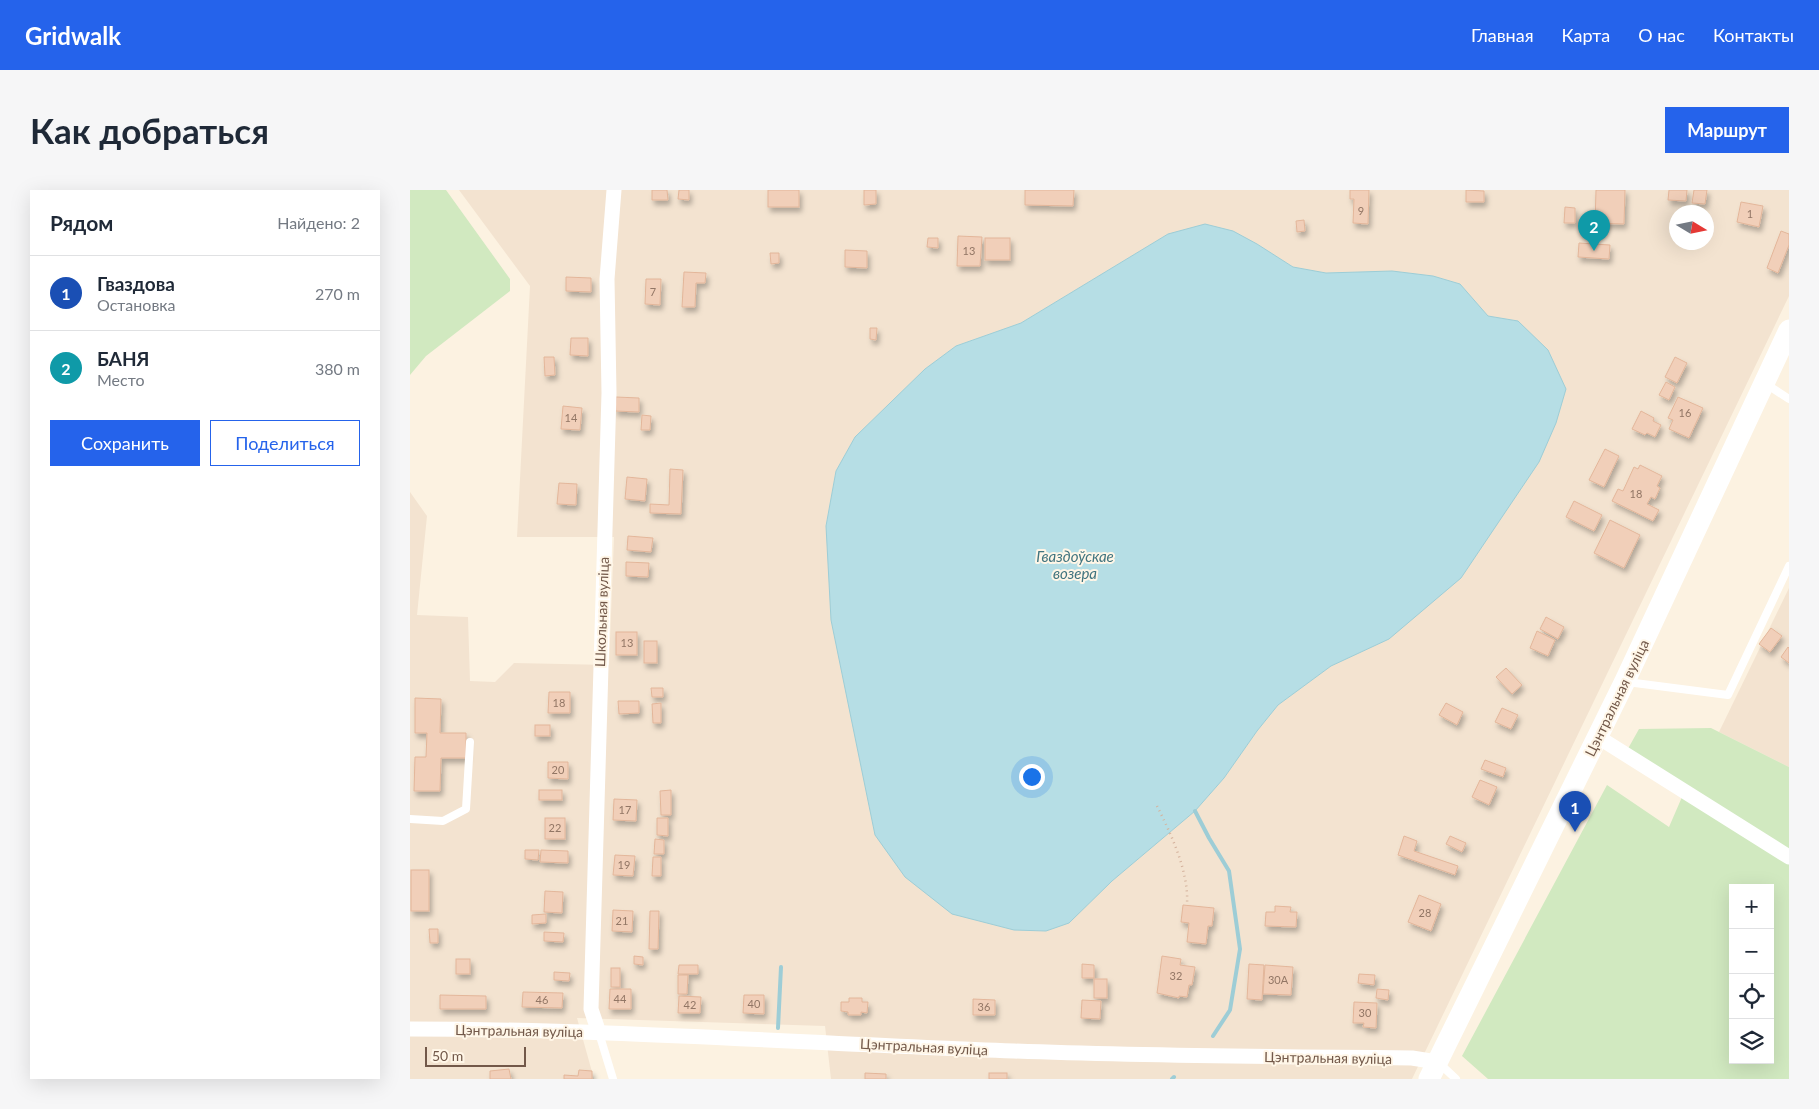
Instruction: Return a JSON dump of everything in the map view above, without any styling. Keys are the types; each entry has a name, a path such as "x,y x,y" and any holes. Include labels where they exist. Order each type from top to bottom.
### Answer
{"street":[{"name":"Школьная вуліца","path":"599,1032 591,1009 608,393 608,279 614,190"},
{"name":"Цэнтральная вуліца","path":"410,1029 599,1032 1014,1051 1412,1058 1433,1070 1625,681 1789,330"},
{"path":"1598,737 1789,857"}],"lane":[{"path":"1764,383 1789,399"},
{"path":"1625,681 1728,695 1789,566"},
{"path":"410,819 443,821 466,809 470,742"},
{"path":"599,1032 613,1079"},
{"path":"1433,1070 1456,1079"}],"path":[{"path":"1156,806 1172,838 1188,891 1187,904"}],"shaded area":[{"path":"459,190 1789,190 1789,296 1412,1079 831,1079 825,1026 577,1018 594,1079 410,1079 410,492 427,516 417,615 468,617 470,681 495,682 514,663 609,665 614,537 517,537 530,286","holes":["1168,234 1257,244 1293,267 1326,273 1392,271 1433,276 1460,284 1488,316 1518,321 1539,462 1505,511 1389,638 1331,666 1278,705 1224,778 1195,811 1112,881 1069,922 1046,931 1014,930 984,922 875,835 865,783 826,526 836,471 855,437 925,369 956,346 1021,323"]},
{"path":"1789,588 1789,767 1719,732"}],"green space":[{"path":"410,190 446,190 510,279 510,291 426,356 410,375"},
{"path":"1711,728 1789,767 1789,1079 1488,1079 1462,1056 1607,785 1669,827 1682,797 1625,754 1639,729"}],"water":[{"name":"Гваздоўскае возера","path":"1205,224 1233,231 1293,267 1326,273 1392,271 1433,276 1460,284 1488,316 1518,321 1548,350 1566,389 1556,423 1539,462 1461,578 1389,639 1331,666 1278,705 1224,778 1195,811 1112,881 1069,923 1046,931 1014,930 952,914 905,877 875,835 831,620 826,526 836,471 855,437 925,369 956,346 1021,323 1168,234"}],"building":[{"path":"652,190 667,190 668,200 652,200"},
{"path":"679,190 689,190 689,200 678,199"},
{"path":"768,190 799,190 799,207 768,207"},
{"path":"864,190 876,190 876,204 864,205"},
{"path":"1025,190 1074,190 1073,206 1025,205"},
{"path":"1350,190 1369,190 1368,224 1353,223 1354,199 1350,199"},
{"path":"1466,190 1484,191 1484,202 1466,202"},
{"path":"1596,190 1625,190 1624,224 1595,223"},
{"path":"1669,190 1687,190 1686,201 1668,200"},
{"path":"1694,190 1707,190 1705,204 1692,203"},
{"path":"1741,202 1763,206 1759,227 1737,222"},
{"path":"1565,207 1575,208 1575,223 1564,223"},
{"path":"1304,220 1305,231 1297,232 1296,221"},
{"path":"1781,231 1789,234 1789,245 1778,273 1767,268"},
{"path":"958,236 982,237 980,266 957,266"},
{"path":"928,238 938,238 938,248 927,247"},
{"path":"985,238 1010,238 1010,260 985,260"},
{"path":"1579,243 1610,245 1609,259 1578,257"},
{"path":"845,250 867,251 867,268 845,267"},
{"path":"770,253 779,253 779,263 771,264"},
{"path":"684,272 706,273 705,283 696,283 695,307 682,307"},
{"path":"566,277 591,278 591,292 566,291"},
{"path":"646,279 661,279 660,305 645,304"},
{"path":"870,328 877,328 876,340 870,339"},
{"path":"571,338 588,338 588,356 570,355"},
{"path":"544,357 554,357 555,375 545,376"},
{"path":"1675,357 1687,363 1677,383 1665,377"},
{"path":"1666,382 1675,387 1669,400 1659,395"},
{"path":"616,397 639,398 639,412 615,411"},
{"path":"1678,397 1703,408 1689,438 1669,429 1673,420 1668,418"},
{"path":"563,406 582,408 580,430 561,429"},
{"path":"1641,411 1654,418 1653,421 1661,425 1655,437 1632,429"},
{"path":"642,415 651,416 650,430 641,430"},
{"path":"1605,449 1619,456 1604,487 1589,480"},
{"path":"1640,465 1662,476 1657,486 1660,488 1655,499 1651,497 1647,504 1659,510 1653,521 1612,501 1618,489 1623,491 1634,467 1638,469"},
{"path":"670,469 683,470 681,514 650,513 650,504 669,505"},
{"path":"627,477 647,479 645,501 625,499"},
{"path":"559,483 577,484 576,505 557,504"},
{"path":"1574,501 1602,515 1594,531 1566,517"},
{"path":"1610,520 1640,535 1624,568 1594,553"},
{"path":"628,536 653,538 651,552 627,550"},
{"path":"626,562 649,563 648,577 626,576"},
{"path":"1546,617 1564,627 1558,639 1540,629"},
{"path":"1771,628 1782,636 1770,652 1759,644"},
{"path":"1537,631 1555,640 1548,656 1530,648"},
{"path":"616,632 637,632 637,655 616,655"},
{"path":"644,641 657,641 657,663 644,663"},
{"path":"1789,648 1789,663 1781,657"},
{"path":"1506,668 1522,685 1512,694 1496,677"},
{"path":"651,688 663,688 663,697 652,697"},
{"path":"549,692 570,692 570,713 548,713"},
{"path":"415,698 441,699 440,733 466,733 466,758 441,758 440,791 414,791 415,757 426,757 427,733 415,733"},
{"path":"618,701 639,701 639,713 619,714"},
{"path":"661,703 661,723 653,723 652,704"},
{"path":"1446,703 1463,712 1457,725 1439,715"},
{"path":"1502,708 1518,715 1511,729 1495,722"},
{"path":"535,725 550,725 550,736 535,736"},
{"path":"1485,760 1506,768 1503,777 1481,769"},
{"path":"548,762 568,762 568,779 548,778"},
{"path":"1480,780 1497,787 1489,805 1472,797"},
{"path":"539,790 562,790 562,800 539,800"},
{"path":"671,790 671,815 661,815 660,791"},
{"path":"614,799 637,800 636,821 613,820"},
{"path":"545,818 565,818 565,839 545,839"},
{"path":"657,818 668,818 668,836 657,835"},
{"path":"1404,836 1417,841 1414,851 1458,866 1455,875 1398,855"},
{"path":"1450,836 1466,843 1462,852 1446,844"},
{"path":"655,839 664,840 664,854 654,854"},
{"path":"525,850 539,850 538,860 525,859"},
{"path":"541,850 568,851 568,863 540,862"},
{"path":"615,855 635,856 633,876 613,875"},
{"path":"653,857 661,857 661,876 652,876"},
{"path":"411,870 429,870 429,911 411,911"},
{"path":"545,891 563,892 562,913 544,912"},
{"path":"1419,895 1441,904 1431,931 1408,922"},
{"path":"1183,905 1214,908 1212,926 1208,926 1206,944 1187,942 1189,923 1181,922"},
{"path":"1275,906 1291,907 1290,912 1297,912 1296,927 1265,926 1266,912 1275,912"},
{"path":"613,910 633,911 632,932 612,931"},
{"path":"650,911 659,911 658,949 649,949"},
{"path":"546,914 546,923 532,924 532,915"},
{"path":"429,929 438,929 438,943 430,943"},
{"path":"544,932 564,933 563,942 544,941"},
{"path":"634,956 643,957 643,965 634,964"},
{"path":"1162,956 1181,959 1180,965 1195,967 1192,985 1189,985 1187,997 1179,996 1179,998 1157,993"},
{"path":"456,959 470,959 470,974 456,974"},
{"path":"1082,964 1094,965 1094,978 1082,978"},
{"path":"1249,964 1264,965 1262,1000 1247,999"},
{"path":"679,965 698,965 698,974 678,974"},
{"path":"1265,965 1293,967 1291,995 1263,994"},
{"path":"611,968 620,968 620,987 611,987"},
{"path":"554,972 570,973 569,981 554,980"},
{"path":"1359,974 1375,975 1374,985 1358,983"},
{"path":"678,975 688,975 687,994 678,994"},
{"path":"1094,979 1107,979 1107,998 1094,998"},
{"path":"610,989 631,989 631,1009 609,1009"},
{"path":"1377,989 1389,990 1388,1000 1376,998"},
{"path":"523,992 563,993 562,1008 522,1007"},
{"path":"440,995 486,996 486,1009 440,1009"},
{"path":"744,995 764,995 764,1014 743,1013"},
{"path":"679,996 701,997 700,1013 678,1013"},
{"path":"849,998 862,998 862,1002 868,1002 867,1013 861,1012 861,1015 848,1015 848,1012 841,1011 841,1002 849,1002"},
{"path":"973,999 995,1000 995,1015 973,1015"},
{"path":"1082,1000 1101,1001 1100,1019 1081,1018"},
{"path":"1354,1002 1377,1003 1376,1028 1363,1027 1364,1023 1353,1023"},
{"path":"509,1069 511,1079 490,1079 490,1071"},
{"path":"579,1070 592,1071 592,1079 564,1079 564,1075 578,1076"},
{"path":"865,1073 886,1074 886,1079 865,1079"},
{"path":"989,1073 1007,1073 1007,1079 989,1079"}],"waterway":[{"path":"1195,811 1229,871 1240,949 1230,1010 1213,1036"},
{"path":"778,1028 781,967"}],"place":[{"name":"БАНЯ","path":"1594,251"},
{"name":"Гваздова","path":"1575,832"}]}
